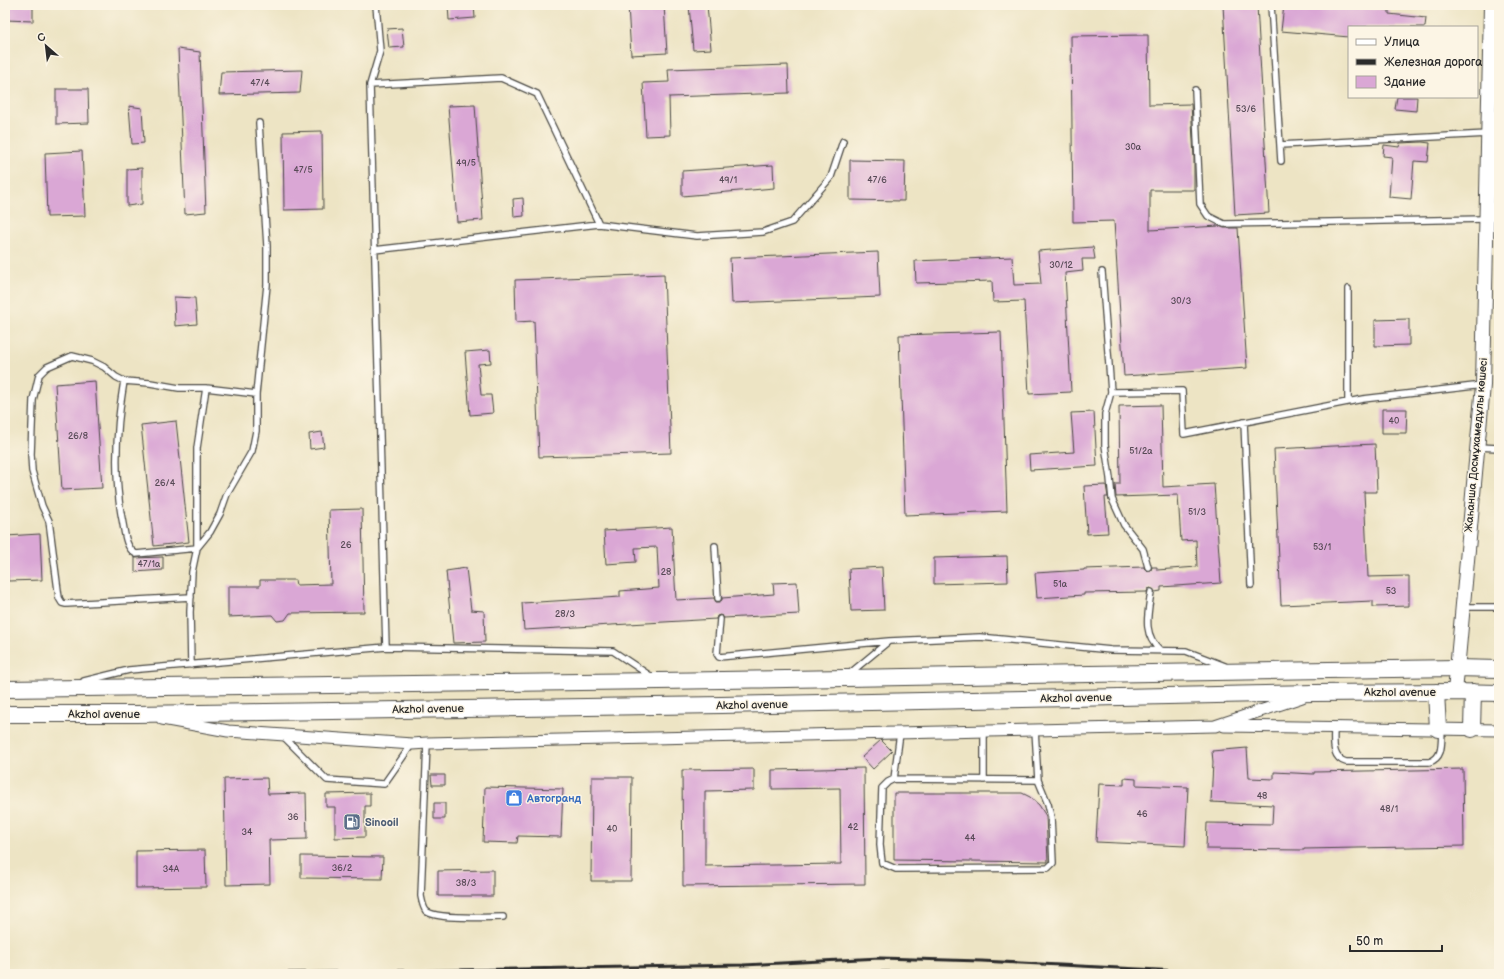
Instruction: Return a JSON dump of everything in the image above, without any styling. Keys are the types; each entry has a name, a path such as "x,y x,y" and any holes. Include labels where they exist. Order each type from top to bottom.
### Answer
{"main road":[{"name":"Akzhol avenue","path":"5,689 658,681 1456,668 1499,669"},
{"path":"720,680 721,705"},
{"path":"1436,692 1440,729"},
{"path":"1472,692 1472,729"},
{"name":"Akzhol avenue","path":"5,714 136,714 721,705 1314,693 1499,693"}],"street":[{"name":"Жаһанша Досмұхамедұлы көшесі","path":"1454,692 1483,385 1491,5"},
{"path":"1215,726 1314,693"},
{"path":"136,714 228,731 412,744 1215,726 1499,730"}],"lane":[{"path":"376,5 380,51 370,84 386,647"},
{"path":"1271,5 1281,161"},
{"path":"370,84 501,78 537,94 599,224"},
{"path":"1195,90 1200,204 1208,216 1224,224 1487,219"},
{"path":"124,381 120,406 116,468 118,493 126,542 131,551 136,554 197,548 210,532 217,520 227,494 252,451 256,431 256,394 267,285 267,246 259,123"},
{"path":"1280,145 1488,134"},
{"path":"374,250 599,224 697,236 763,232 792,222 831,177 843,141"},
{"path":"1102,272 1111,392 1105,414 1106,445 1112,499 1124,525 1143,549 1148,567"},
{"path":"1348,289 1348,402"},
{"path":"191,597 62,603 59,598 49,520 42,506 32,471 31,454 33,400 36,381 39,375 47,367 72,356 92,360 124,381 150,383 179,388 206,388 256,394"},
{"path":"1111,392 1182,391 1184,434 1363,399 1483,385"},
{"path":"191,665 189,630 192,572 197,548 197,448 206,388"},
{"path":"1244,422 1251,585"},
{"path":"1477,447 1499,448"},
{"path":"715,546 718,598"},
{"path":"1151,592 1147,619 1149,636 1160,650"},
{"path":"1462,607 1499,607"},
{"path":"720,619 717,654 719,657 889,641 980,637 1111,650 1186,651 1239,671"},
{"path":"844,678 889,641"},
{"path":"56,689 129,670 386,647 613,651 658,681"},
{"path":"1334,728 1335,748 1337,757 1341,761 1424,763 1434,761 1440,754 1440,729"},
{"path":"1035,730 1038,780 1048,804 1051,817 1053,863 1048,868 896,869 882,863 880,845 882,788 888,782 894,779 1038,780"},
{"path":"984,731 984,780"},
{"path":"894,779 900,733"},
{"path":"281,735 327,780 384,784 412,744"},
{"path":"427,744 421,896 422,904 426,910 433,915 438,916 503,917"}],"building":[{"path":"5,5 33,5 33,21 5,20"},
{"path":"448,5 474,5 475,18 449,20"},
{"path":"628,5 664,5 667,53 631,55"},
{"path":"689,5 707,5 711,49 693,50"},
{"path":"1223,5 1257,5 1269,213 1235,215"},
{"path":"1284,5 1332,5 1389,10 1389,14 1426,18 1425,26 1348,26 1348,37 1281,31"},
{"path":"402,28 404,47 389,48 387,29"},
{"path":"1148,35 1149,105 1191,104 1194,158 1194,190 1150,190 1150,230 1219,226 1224,228 1238,228 1247,368 1124,376 1114,221 1073,222 1071,36"},
{"path":"178,49 200,52 206,212 185,214"},
{"path":"788,65 789,93 669,97 670,135 646,136 643,83 669,82 668,69"},
{"path":"302,70 300,93 219,95 221,72"},
{"path":"56,89 88,89 89,123 56,124"},
{"path":"1397,98 1417,98 1416,111 1395,109"},
{"path":"475,105 483,220 457,222 448,106"},
{"path":"129,106 142,108 144,143 132,144"},
{"path":"322,131 323,209 284,210 283,132"},
{"path":"1400,143 1430,143 1428,162 1414,161 1411,199 1389,197 1392,157 1383,156 1384,145 1399,147"},
{"path":"82,151 85,216 47,217 45,153"},
{"path":"850,160 905,161 904,201 850,200"},
{"path":"773,165 774,188 682,196 682,171"},
{"path":"142,168 142,204 127,206 127,169"},
{"path":"523,198 524,216 514,217 513,199"},
{"path":"1093,247 1095,259 1082,259 1083,271 1065,273 1071,392 1029,394 1024,301 993,302 992,281 916,283 915,261 1012,257 1014,285 1041,284 1038,251"},
{"path":"878,252 880,297 732,303 730,258"},
{"path":"664,274 671,453 539,457 534,321 516,322 515,280"},
{"path":"174,297 195,298 197,324 175,326"},
{"path":"1409,319 1409,345 1375,346 1375,320"},
{"path":"1001,332 1007,511 905,515 899,335"},
{"path":"490,350 491,363 478,364 481,395 491,395 493,413 470,415 465,352"},
{"path":"95,381 102,488 62,490 55,384"},
{"path":"1161,405 1163,487 1214,484 1221,583 1161,587 1161,591 1155,592 1151,588 1148,589 1147,592 1084,593 1084,595 1037,598 1035,573 1084,569 1144,567 1145,570 1149,571 1152,567 1157,567 1157,570 1197,567 1196,540 1181,541 1178,495 1116,497 1115,484 1120,484 1119,406"},
{"path":"1382,409 1407,409 1406,433 1382,433"},
{"path":"1094,412 1097,466 1030,470 1029,455 1074,452 1071,413"},
{"path":"176,421 189,542 154,546 141,425"},
{"path":"322,432 324,447 310,449 309,434"},
{"path":"1375,444 1377,492 1364,492 1368,577 1409,576 1409,606 1373,607 1373,601 1281,605 1274,449"},
{"path":"1106,485 1108,497 1105,497 1108,533 1087,534 1084,486"},
{"path":"362,509 364,612 290,613 285,620 277,621 272,615 228,617 228,586 260,586 260,580 295,580 296,585 331,584 329,510"},
{"path":"672,527 676,600 714,598 716,602 719,602 722,598 774,594 773,583 797,582 799,614 724,618 720,615 717,616 716,619 524,630 522,603 620,597 620,591 659,588 657,547 635,548 636,562 606,564 604,531"},
{"path":"40,534 42,580 8,581 6,536"},
{"path":"1007,556 1008,582 934,584 934,558"},
{"path":"163,557 163,570 135,572 135,558"},
{"path":"882,567 884,610 851,611 849,569"},
{"path":"466,568 471,610 484,611 485,642 453,643 446,571"},
{"path":"881,740 892,751 873,769 862,757"},
{"path":"1247,748 1249,778 1274,779 1274,772 1314,774 1314,772 1463,769 1464,846 1304,850 1206,849 1207,823 1272,824 1273,805 1211,802 1213,762 1212,751"},
{"path":"864,768 865,884 683,886 682,770 754,769 754,790 705,791 705,866 841,864 840,788 772,789 772,770"},
{"path":"431,775 445,775 445,785 432,785"},
{"path":"592,777 632,777 631,881 591,881"},
{"path":"267,778 268,794 306,793 307,839 269,840 270,884 226,885 224,779"},
{"path":"1124,778 1136,779 1136,785 1188,787 1185,846 1096,842 1099,784 1124,785"},
{"path":"485,787 563,789 561,837 518,836 517,843 483,842"},
{"path":"370,793 370,806 365,806 365,837 335,838 335,807 326,807 326,794"},
{"path":"894,793 1022,793 1030,797 1039,805 1046,816 1048,862 894,860"},
{"path":"434,803 445,803 445,819 434,819"},
{"path":"205,850 206,887 136,888 136,851"},
{"path":"301,856 383,857 382,879 301,878"},
{"path":"493,870 493,896 438,896 438,871"}],"railway":[{"path":"222,974 743,965 880,958 981,961 1238,974"},
{"path":"794,974 886,972 950,974"}],"place":[{"name":"Автогранд","path":"514,798"},
{"name":"Sinooil","path":"352,822"}]}
